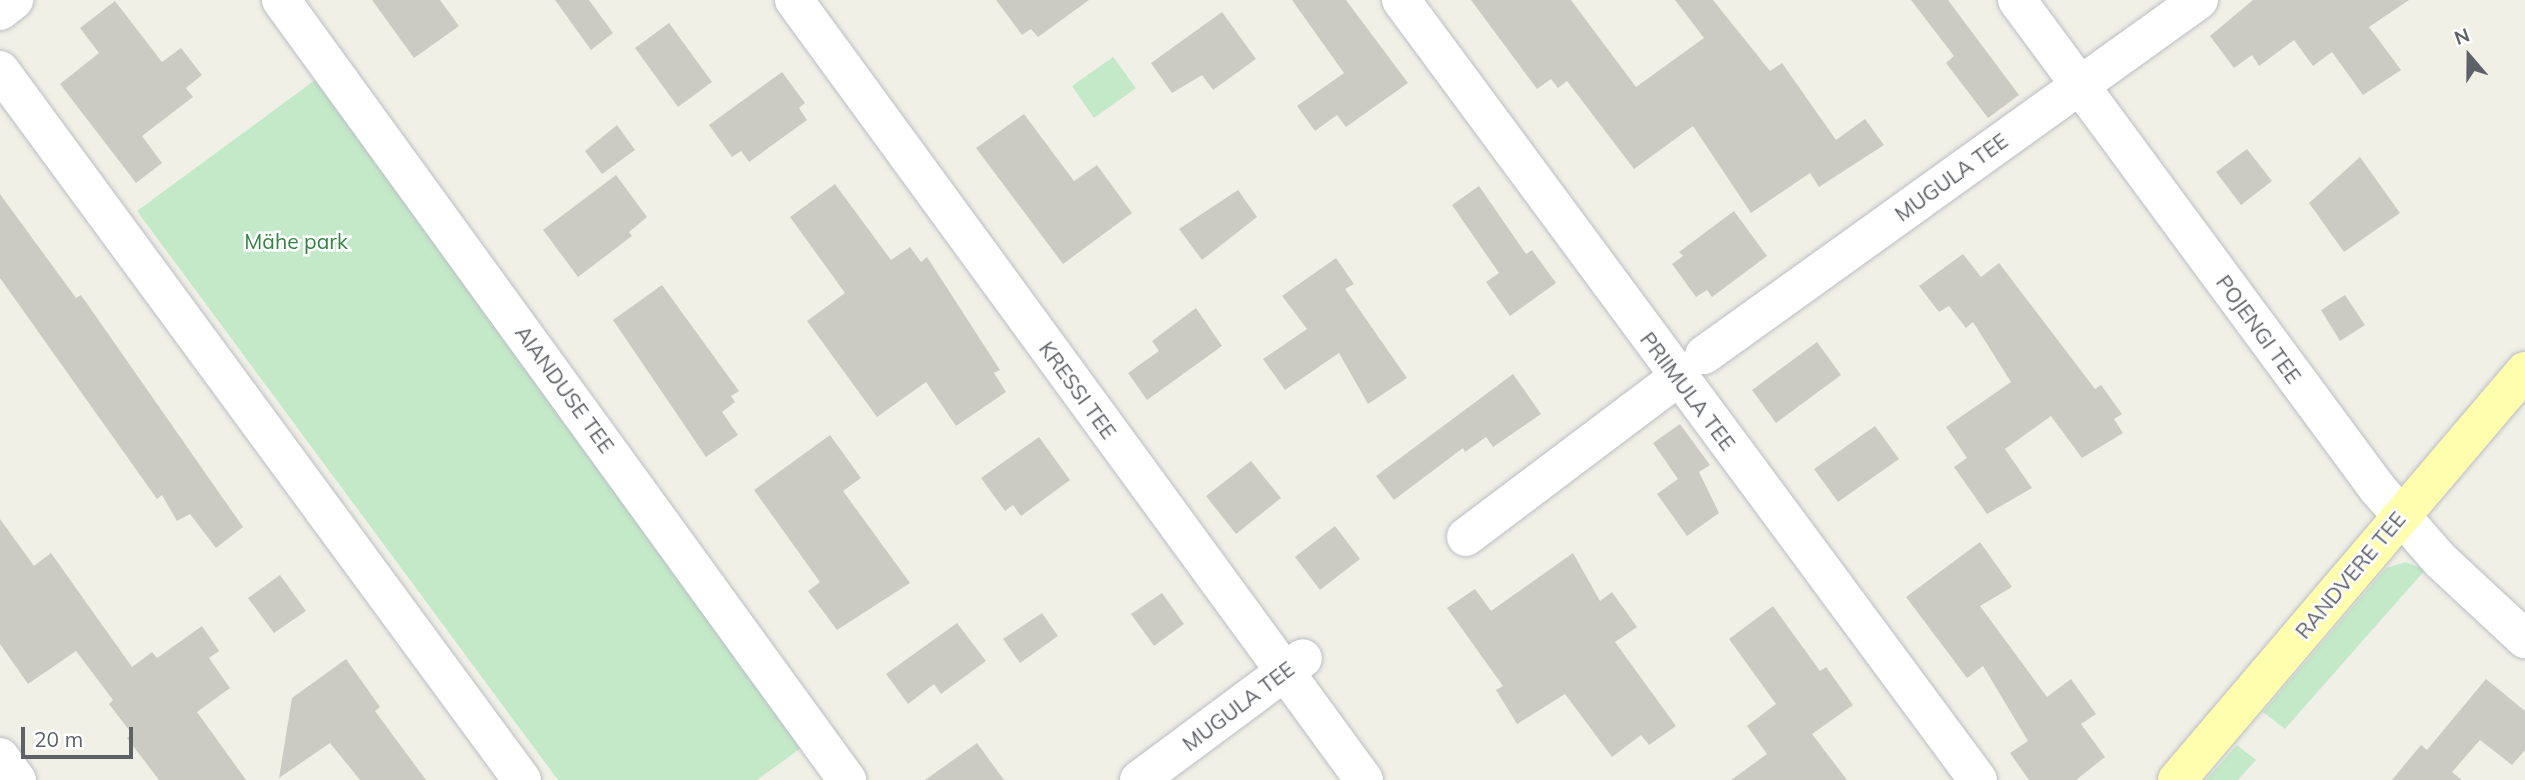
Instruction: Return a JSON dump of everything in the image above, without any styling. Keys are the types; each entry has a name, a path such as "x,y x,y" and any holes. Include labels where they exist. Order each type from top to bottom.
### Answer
{"main road":[{"name":"RANDVERE TEE","path":"2177,780 2525,371"}],"street":[{"path":"0,11 14,0"},
{"name":"AIANDUSE TEE","path":"281,0 847,780"},
{"name":"KRESSI TEE","path":"794,0 1294,665 1364,780"},
{"name":"PRIIMULA TEE","path":"1401,0 1690,366 1978,780"},
{"name":"POJENGI TEE","path":"2017,0 2400,517 2525,639"},
{"name":"MUGULA TEE","path":"1466,537 1690,366 2199,0"},
{"path":"0,71 522,780"},
{"name":"MUGULA TEE","path":"1139,780 1294,665"},
{"path":"0,757 17,780"}],"green space":[{"path":"1113,57 1136,88 1094,118 1072,86"},
{"name":"Mähe park","path":"315,80 801,748 757,780 558,780 137,211"},
{"path":"2406,562 2425,570 2285,729 2263,712 2386,568"},
{"path":"2237,745 2256,760 2238,780 2206,780"}],"building":[{"path":"372,0 440,0 459,26 414,58"},
{"path":"555,0 589,0 613,33 591,50"},
{"path":"996,0 1089,0 1038,37 1031,29 1022,35"},
{"path":"1292,0 1346,0 1408,83 1346,127 1337,115 1315,131 1297,106 1344,73"},
{"path":"1471,0 1571,0 1636,87 1704,38 1675,0 1713,0 1770,71 1782,63 1836,140 1865,119 1884,145 1819,187 1810,173 1751,213 1693,126 1634,169 1567,81 1558,88 1551,79 1537,89"},
{"path":"1911,0 1948,0 2019,95 1988,118 1946,63 1954,56"},
{"path":"2253,0 2409,0 2369,27 2401,70 2363,95 2332,52 2313,66 2294,40 2259,66 2252,55 2234,68 2210,36"},
{"path":"115,1 162,62 181,48 202,75 186,88 193,97 142,136 162,163 136,183 60,84 99,53 80,28"},
{"path":"1222,12 1256,59 1213,90 1202,75 1172,93 1151,63"},
{"path":"669,23 712,82 678,107 635,48"},
{"path":"782,72 805,103 799,108 807,120 749,162 741,151 732,157 709,125"},
{"path":"1024,114 1074,181 1097,165 1132,213 1063,264 976,148"},
{"path":"617,125 635,150 602,174 585,151"},
{"path":"2247,149 2272,181 2241,205 2216,172"},
{"path":"2360,157 2400,213 2344,252 2309,203"},
{"path":"616,175 647,217 629,232 632,236 578,277 543,230"},
{"path":"835,184 891,260 910,247 921,262 927,257 1000,370 994,373 1006,392 956,426 926,382 877,417 807,321 845,293 790,217"},
{"path":"1479,186 1526,254 1532,250 1556,283 1510,316 1486,282 1499,273 1452,205"},
{"path":"1238,190 1257,217 1202,260 1179,229"},
{"path":"0,194 76,298 81,295 243,527 216,548 190,514 177,521 162,495 157,499 0,278"},
{"path":"1734,211 1767,256 1712,297 1707,290 1696,297 1672,264 1683,256 1679,252"},
{"path":"1963,254 1981,277 1999,263 2095,389 2101,385 2122,414 2114,419 2123,433 2082,458 2051,416 2005,449 2032,488 1987,514 1954,467 1967,458 1946,427 2011,382 1973,322 1966,328 1949,306 1939,312 1919,286"},
{"path":"1336,258 1354,284 1345,289 1407,378 1368,404 1339,353 1285,390 1263,359 1307,329 1282,296"},
{"path":"662,285 739,391 731,396 735,402 722,412 738,435 706,457 613,320"},
{"path":"2345,295 2365,325 2340,341 2321,310"},
{"path":"1196,308 1222,346 1147,400 1128,373 1159,351 1152,341"},
{"path":"1817,342 1841,375 1776,423 1752,390"},
{"path":"1513,374 1541,414 1493,447 1486,437 1465,452 1463,448 1394,500 1376,476"},
{"path":"1680,424 1710,465 1699,472 1719,513 1687,536 1657,494 1678,479 1653,443"},
{"path":"1875,426 1899,459 1838,502 1814,469"},
{"path":"830,435 861,478 843,491 910,583 837,630 808,591 820,582 754,490"},
{"path":"1039,437 1070,480 1021,516 1013,505 1005,511 981,478"},
{"path":"1251,461 1281,498 1236,534 1206,496"},
{"path":"0,519 34,566 51,553 132,667 152,652 157,658 202,626 219,651 209,658 230,688 197,712 246,780 159,780 127,738 132,734 109,704 113,700 76,651 28,684 0,644"},
{"path":"1335,526 1360,559 1320,590 1295,557"},
{"path":"1980,542 2012,587 1980,606 2047,697 2071,679 2096,714 2081,724 2105,757 2076,780 2029,780 2010,753 2028,741 1983,666 1967,678 1906,597"},
{"path":"1573,553 1600,601 1612,592 1637,627 1615,642 1676,726 1649,745 1641,735 1612,757 1565,694 1517,724 1496,690 1503,686 1447,608 1475,589 1491,611"},
{"path":"280,575 306,611 274,633 248,598"},
{"path":"1162,593 1184,624 1154,646 1131,614"},
{"path":"1773,606 1820,671 1826,667 1853,705 1812,734 1847,780 1731,780 1767,754 1747,726 1776,704 1729,639"},
{"path":"1042,613 1058,636 1020,663 1003,639"},
{"path":"957,623 986,661 941,694 934,684 908,704 886,674"},
{"path":"346,659 380,707 375,711 426,780 360,780 330,743 279,778 292,698"},
{"path":"2486,679 2525,711 2525,750 2512,765 2480,740 2452,772 2462,780 2392,780 2421,745 2427,750"},
{"path":"977,743 1004,780 925,780"}]}
